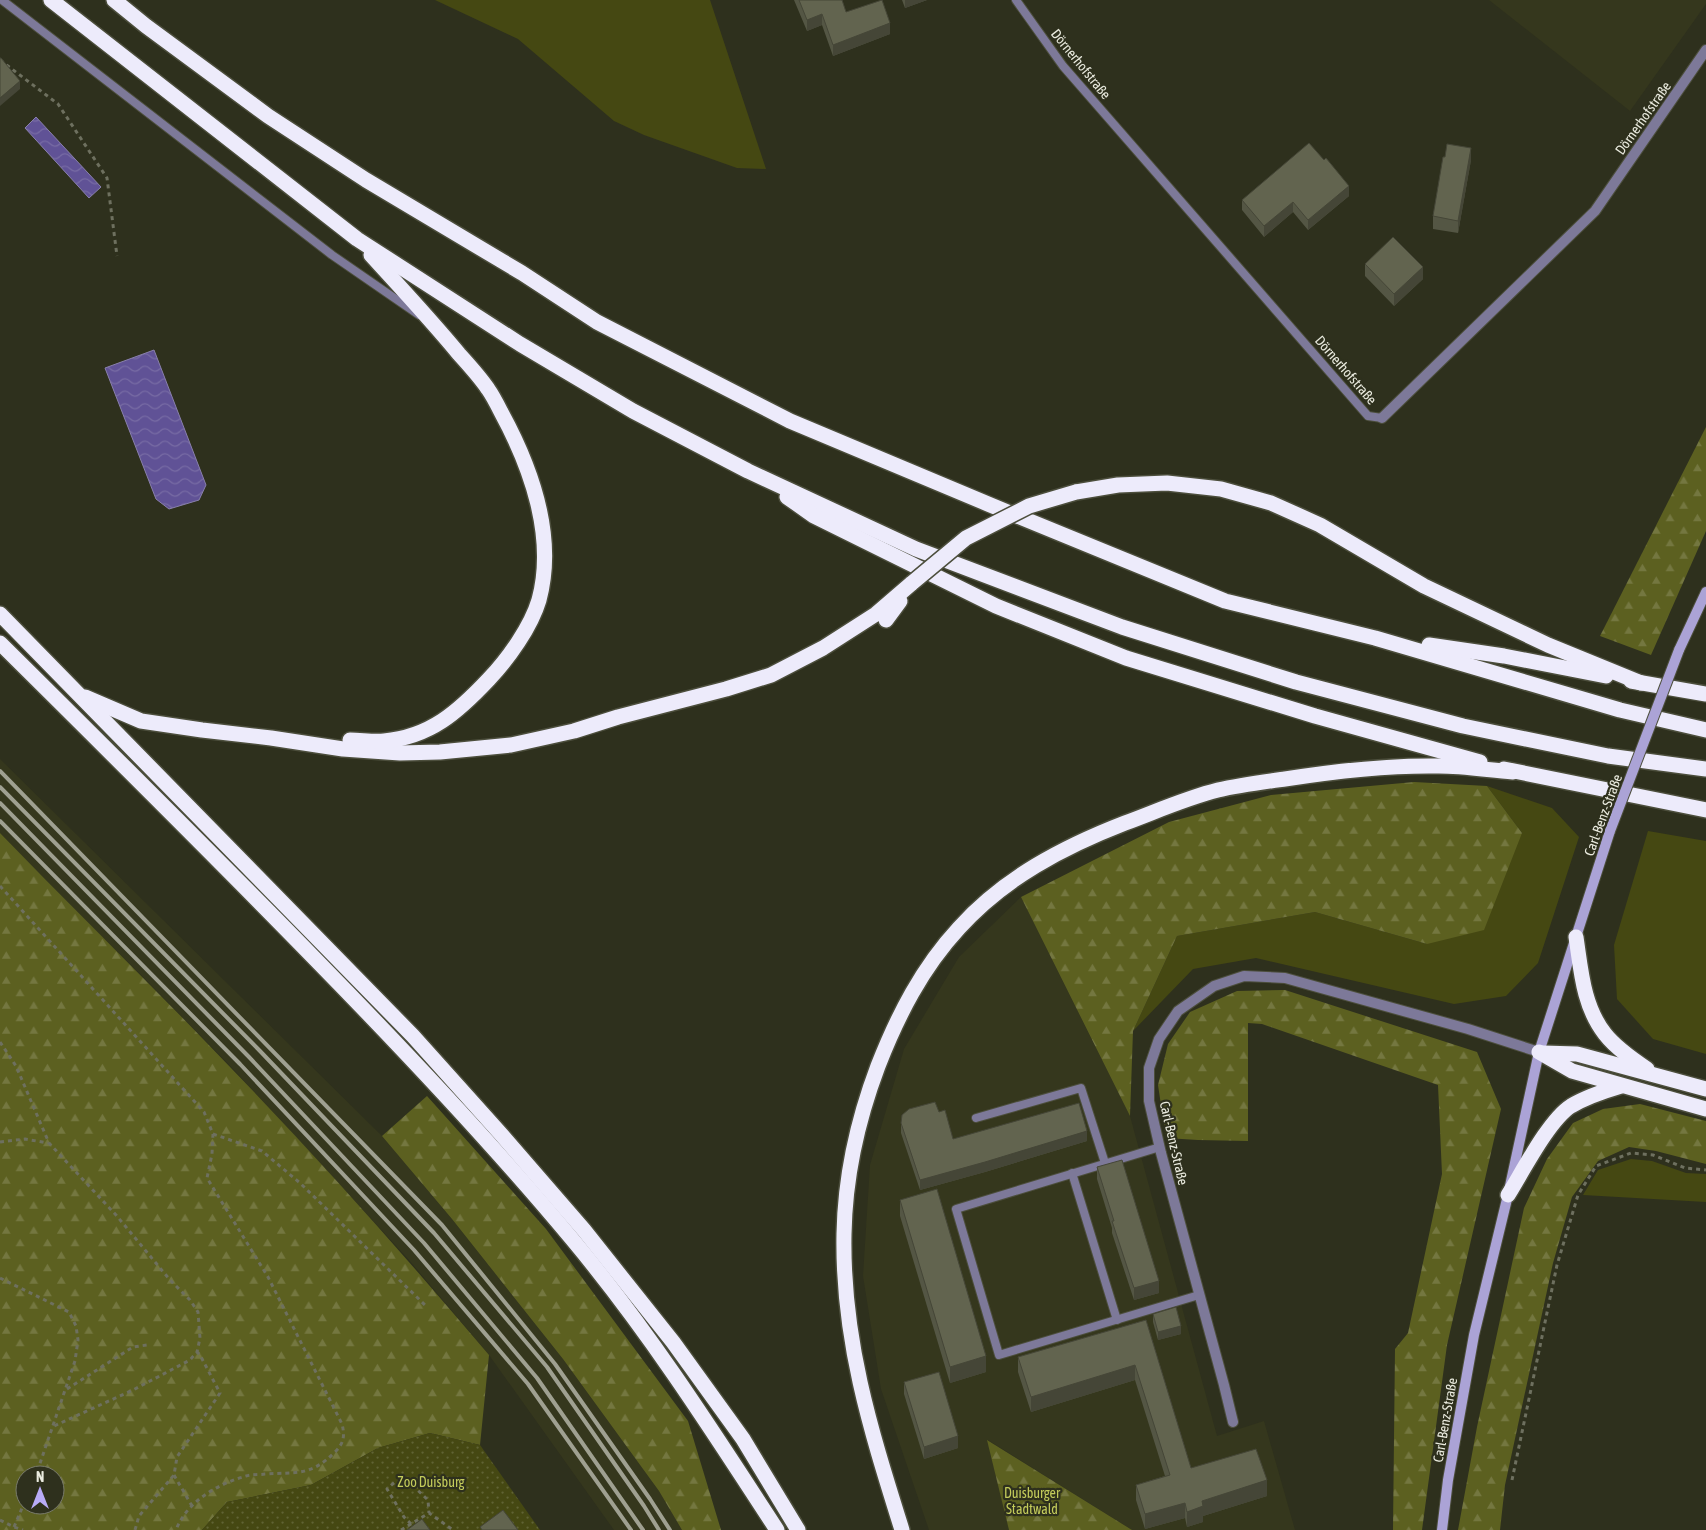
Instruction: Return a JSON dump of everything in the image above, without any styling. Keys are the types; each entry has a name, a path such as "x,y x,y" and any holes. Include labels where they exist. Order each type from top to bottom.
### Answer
{"highway":[{"path":"51,0 357,239 520,344 633,411 748,471 916,549 1122,627 1296,682 1463,726 1608,756 1706,769"},
{"path":"114,0 146,26 268,116 366,180 522,273 597,322 790,421 1225,601 1375,638 1620,710 1706,730"},
{"path":"77,693 140,721 272,738 382,742 409,738 430,729 454,713 491,677 525,630 538,602 546,566 544,540 536,500 522,452 489,390 437,328 357,239"},
{"path":"748,471 814,516 996,606 1118,654 1315,716 1513,772 1706,810"},
{"path":"301,739 372,752 440,752 512,744 574,730 618,716 726,689 771,675 881,617 912,583 966,538 1029,506 1076,492 1118,485 1167,483 1221,489 1271,503 1320,525 1424,586 1540,642 1641,683"},
{"path":"0,614 413,1036 584,1230 674,1342 738,1431 798,1530"},
{"path":"1375,638 1504,656 1706,694"},
{"path":"0,643 212,853 395,1041 485,1140 566,1233 657,1349 777,1530"},
{"path":"902,1530 872,1434 858,1378 848,1320 844,1270 844,1224 855,1143 874,1077 904,1007 942,948 960,926 1000,890 1055,853 1082,840 1216,790 1320,774 1388,768 1440,766 1513,772"},
{"path":"1576,937 1585,993 1596,1019 1605,1034 1654,1075"},
{"path":"1538,1052 1577,1054 1706,1090"},
{"path":"1538,1052 1572,1071 1706,1109"},
{"path":"1508,1195 1556,1119 1570,1107 1621,1086"}],"main road":[{"name":"Carl-Benz-Straße","path":"1442,1530 1448,1480 1474,1335 1508,1195 1538,1052 1610,831 1679,650 1706,592"}],"street":[{"name":"Dörnerhofstraße","path":"1382,418 1596,211 1706,50"},
{"name":"Carl-Benz-Straße","path":"1233,1422 1149,1100 1149,1068 1158,1039 1178,1011 1214,986 1244,976 1285,978 1468,1029 1538,1052"}],"lane":[{"path":"2,0 332,255 437,328"},
{"name":"Dörnerhofstraße","path":"1016,0 1063,66 1368,416 1382,418"},
{"path":"976,1118 1081,1088 1105,1163"},
{"path":"1160,1147 956,1209 999,1355 1199,1295"},
{"path":"1072,1173 1117,1320"}],"path":[{"path":"0,60 58,104 107,178 117,256"},
{"path":"0,886 204,1112 213,1134 212,1154 207,1178 268,1277 342,1424 345,1434 342,1446 323,1464 308,1471 247,1476 212,1489 192,1506 176,1530"},
{"path":"0,1042 16,1066 49,1143 116,1215 170,1280 190,1300 198,1312 199,1353 220,1393 177,1457 174,1475 139,1516 135,1530"},
{"path":"213,1134 262,1151 300,1183 427,1307"},
{"path":"0,1142 25,1139 49,1143"},
{"path":"1512,1480 1557,1265 1578,1195 1596,1166 1631,1153 1653,1155 1685,1168 1706,1170"},
{"path":"0,1278 69,1312 76,1326 78,1340 75,1361 40,1465"},
{"path":"66,1390 133,1347 147,1345"},
{"path":"54,1426 133,1390 190,1360 199,1353"},
{"path":"174,1475 192,1506"},
{"path":"411,1524 404,1517 387,1490 395,1482 409,1482 420,1492 428,1500 429,1513"},
{"path":"401,1530 429,1513"},
{"path":"429,1513 453,1530"},
{"path":"14,1527 19,1515"},
{"path":"0,1520 23,1530"}],"shaded area":[{"path":"1489,0 1706,0 1706,4 1630,111"},
{"path":"0,759 382,1136 452,1219 563,1359 659,1491 682,1530 614,1530 489,1355 409,1260 233,1069 55,891 0,833"},
{"path":"1021,897 1130,1116 1217,1436 1264,1421 1295,1530 1132,1530 988,1440 1009,1530 929,1530 881,1389 863,1276 870,1165 904,1049 959,957"}],"green space":[{"path":"435,0 710,0 766,169 737,168 644,135 614,121 518,39"},
{"path":"1706,427 1706,531 1651,655 1600,636"},
{"path":"1414,782 1487,786 1522,833 1484,930 1427,944 1315,912 1177,936 1133,1031 1130,1116 1021,897 1169,822 1271,795"},
{"path":"1487,786 1552,808 1579,837 1538,963 1506,996 1454,1004 1256,958 1193,969 1133,1031 1177,936 1315,912 1427,944 1522,833"},
{"path":"1648,831 1706,841 1706,1054 1653,1039 1617,999 1614,945"},
{"path":"0,833 202,1038 330,1173 489,1355 480,1445 430,1433 378,1448 311,1485 227,1502 202,1530 0,1530"},
{"path":"1285,990 1477,1052 1501,1109 1447,1345 1422,1530 1393,1530 1395,1349 1408,1333 1442,1174 1438,1085 1262,1024 1248,1023 1248,1141 1166,1138 1158,1085 1168,1044 1190,1012 1237,991"},
{"path":"427,1096 546,1229 688,1421 721,1530 682,1530 659,1491 563,1359 452,1219 382,1136"},
{"path":"1640,1104 1706,1121 1706,1164 1656,1151 1629,1147 1598,1161 1572,1197 1553,1263 1505,1485 1500,1530 1458,1530 1477,1427 1524,1208 1547,1159 1573,1123 1603,1109"},
{"path":"1631,1159 1652,1161 1686,1173 1706,1174 1706,1202 1583,1195 1598,1170"},
{"name":"Zoo Duisburg","path":"430,1433 480,1445 540,1530 202,1530 227,1502 311,1485 378,1448"},
{"name":"Duisburger Stadtwald","path":"987,1440 1132,1530 1009,1530"}],"water":[{"path":"36,117 101,187 89,198 25,128"},
{"path":"154,350 206,485 199,500 169,509 156,499 105,368"}],"building":[{"path":"799,0 842,0 846,12 882,0 890,23 833,45 822,14 807,20"},
{"path":"0,58 20,81 0,98"},
{"path":"1309,143 1324,160 1326,158 1349,186 1308,220 1293,202 1264,226 1242,200"},
{"path":"1447,144 1471,148 1458,221 1433,216"},
{"path":"1393,237 1423,267 1394,294 1365,264"},
{"path":"935,1102 939,1112 945,1110 953,1139 1079,1103 1087,1131 920,1180 901,1123 902,1115 909,1109"},
{"path":"1122,1160 1159,1281 1134,1288 1097,1167"},
{"path":"937,1189 986,1356 950,1367 900,1200"},
{"path":"1176,1307 1181,1326 1158,1332 1153,1314"},
{"path":"1146,1320 1191,1468 1256,1449 1267,1480 1202,1501 1203,1506 1187,1512 1185,1503 1145,1514 1136,1485 1170,1475 1135,1365 1031,1397 1018,1357"},
{"path":"939,1372 958,1436 924,1447 904,1382"},
{"path":"503,1510 518,1530 482,1530 480,1527"},
{"path":"422,1519 430,1530 407,1530"}],"railway":[{"path":"0,771 442,1225 555,1364 670,1530"},
{"path":"0,787 260,1051 434,1233 547,1367 659,1530"},
{"path":"0,803 249,1057 424,1243 537,1378 643,1530"},
{"path":"0,821 240,1064 414,1250 528,1384 631,1530"}]}
